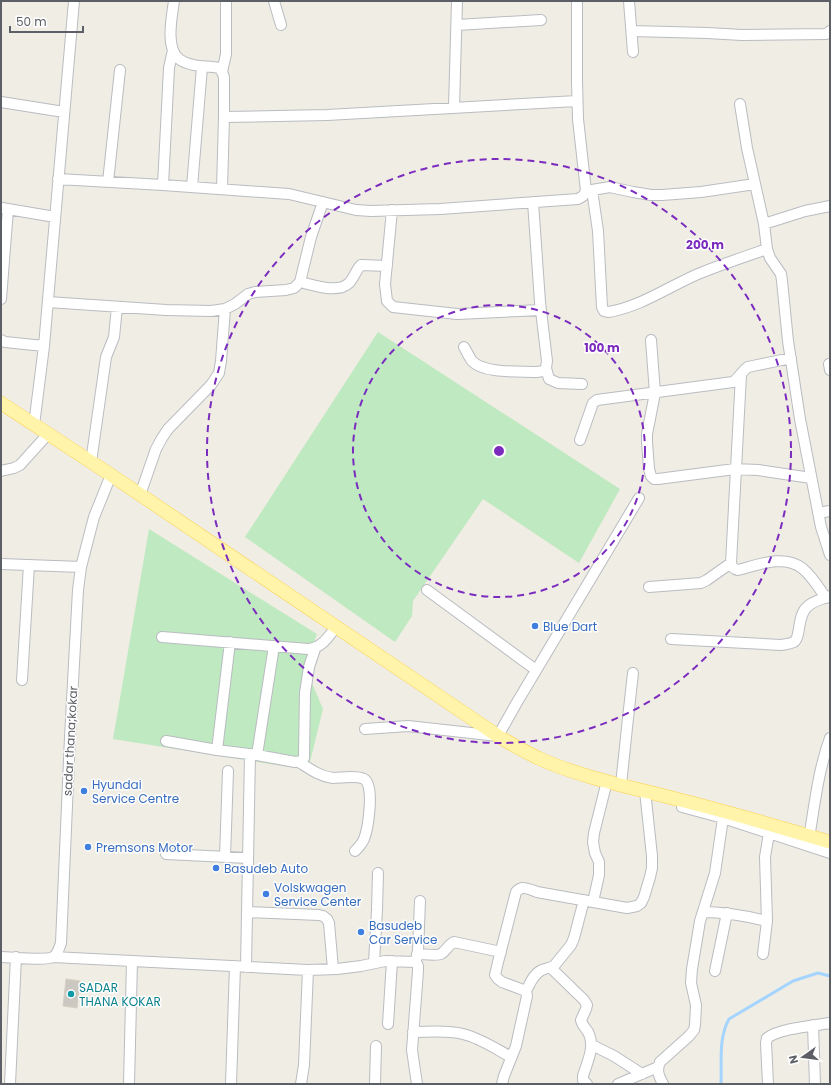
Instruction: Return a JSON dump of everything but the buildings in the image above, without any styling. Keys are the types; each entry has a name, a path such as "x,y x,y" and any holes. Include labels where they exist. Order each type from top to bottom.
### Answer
{"main road":[{"path":"1,403 111,475 498,736 538,758 607,781 756,820 830,842"},
{"path":"669,797 693,807 736,818 830,847"}],"street":[{"path":"34,425 44,346 74,1"},
{"path":"174,1 170,34 173,50 178,58 185,62 202,67 219,68 224,77 222,189"},
{"path":"222,72 226,54 226,1"},
{"path":"274,1 281,25"},
{"path":"454,107 457,1"},
{"path":"577,1 578,119 589,190 598,231 602,307 604,311 608,312 631,306 658,295 698,274 767,249"},
{"path":"629,1 633,52"},
{"path":"457,25 541,20"},
{"path":"632,31 742,35 826,34 830,31"},
{"path":"163,185 169,68 173,50"},
{"path":"192,187 202,67"},
{"path":"108,182 120,70"},
{"path":"224,117 327,115 577,101"},
{"path":"1,102 64,112"},
{"path":"740,104 747,148 764,224 767,249 770,258 781,274 790,358 800,419 822,532 830,555"},
{"path":"58,180 163,185 289,194 356,210 371,211 440,209 578,199 589,190 610,187 633,192 662,195 701,192 755,184"},
{"path":"48,302 166,310 211,311 225,309 235,304 248,294 254,292 294,288 300,282 311,237 324,202"},
{"path":"533,202 541,310 547,361 546,368 549,379 558,383 582,384"},
{"path":"764,224 805,211 830,206"},
{"path":"1,299 4,209 55,216"},
{"path":"392,210 385,284 385,297 386,301 390,305 393,307 457,314 541,310"},
{"path":"300,282 334,289 348,284 362,265 387,266"},
{"path":"91,462 106,357 114,337 118,307"},
{"path":"140,495 156,449 162,438 168,429 211,384 219,373 225,309"},
{"path":"1,340 5,342 44,346"},
{"path":"650,340 655,392 647,434 647,442 649,470 654,479 665,479 735,469 758,470 811,478"},
{"path":"464,347 472,361 489,370 536,372 544,371 546,368"},
{"path":"580,440 593,403 597,400 733,382 737,380 743,370 748,367 790,358"},
{"path":"672,639 781,645 789,644 794,642 797,638 801,617 807,606 828,597 803,569 791,562 769,562 738,570 732,567 735,469 741,375"},
{"path":"1,471 20,465 48,434"},
{"name":"sadar thana;kokar","path":"53,957 58,951 61,943 78,590 81,566 94,516 111,475"},
{"path":"365,729 408,726 498,736 639,498"},
{"path":"818,513 830,511"},
{"path":"649,587 701,583 731,563"},
{"path":"1,564 81,566"},
{"path":"22,680 29,565"},
{"path":"427,590 536,670"},
{"path":"299,762 304,758 305,693 309,667 315,649 325,641 336,627"},
{"path":"162,637 315,649"},
{"path":"217,750 230,642"},
{"path":"246,967 248,858 253,754 274,646"},
{"path":"621,785 633,674"},
{"path":"810,832 820,774 830,738"},
{"path":"166,741 299,762 321,775 333,778 364,779 367,782 369,789 369,820 362,844 355,851"},
{"path":"225,857 228,771"},
{"path":"502,1084 516,1046 527,1002 528,996 526,991 536,974 541,970 554,966 571,945 599,876 599,862 593,842 607,781"},
{"path":"526,991 502,982 495,974 516,892 523,888 537,892 627,908 637,906 641,903 652,868 645,791"},
{"path":"669,797 684,797 830,838"},
{"path":"669,797 681,806 830,853"},
{"path":"663,1084 658,1073 660,1062 694,1030 696,1005 691,983 692,969 700,921 715,873 722,818"},
{"path":"763,954 767,921 765,857 770,833"},
{"path":"166,854 248,858"},
{"path":"374,962 378,872"},
{"path":"417,1084 412,1050 418,970 416,958 420,901"},
{"path":"247,912 312,914 323,916 329,923 333,969"},
{"path":"703,912 742,915 767,921"},
{"path":"716,970 727,913"},
{"path":"1,957 40,959 53,957 308,970 361,966 374,962 416,958 438,954 442,953 450,944 454,942 501,952"},
{"path":"10,1084 16,957"},
{"path":"129,1084 132,961"},
{"path":"388,1024 392,961"},
{"path":"231,1084 235,966"},
{"path":"551,968 584,1000 587,1005 580,1020 581,1024 588,1033 592,1045 583,1076 583,1080 587,1084"},
{"path":"301,1084 304,1065 308,970"},
{"path":"768,1084 767,1038 772,1034 794,1028 830,1023"},
{"path":"813,1026 815,1084"},
{"path":"413,1032 452,1032 462,1034 478,1039 511,1057"},
{"path":"592,1045 614,1056 642,1074"},
{"path":"375,1084 376,1046"},
{"path":"618,1084 658,1067"}],"green space":[{"path":"378,332 620,489 579,563 483,499 413,601 412,616 395,642 245,537"},
{"path":"149,529 317,634 305,667 323,709 308,770 113,739"}],"waterway":[{"path":"721,1084 723,1034 729,1019 793,981 818,973 830,976"}],"place":[{"name":"Blue Dart","path":"535,626"},
{"name":"Hyundai Service Centre","path":"84,791"},
{"name":"Premsons Motor","path":"88,847"},
{"name":"Basudeb Auto","path":"216,868"},
{"name":"Volskwagen Service Center","path":"266,894"},
{"name":"Basudeb Car Service","path":"361,932"},
{"name":"SADAR THANA KOKAR","path":"71,994"}]}
